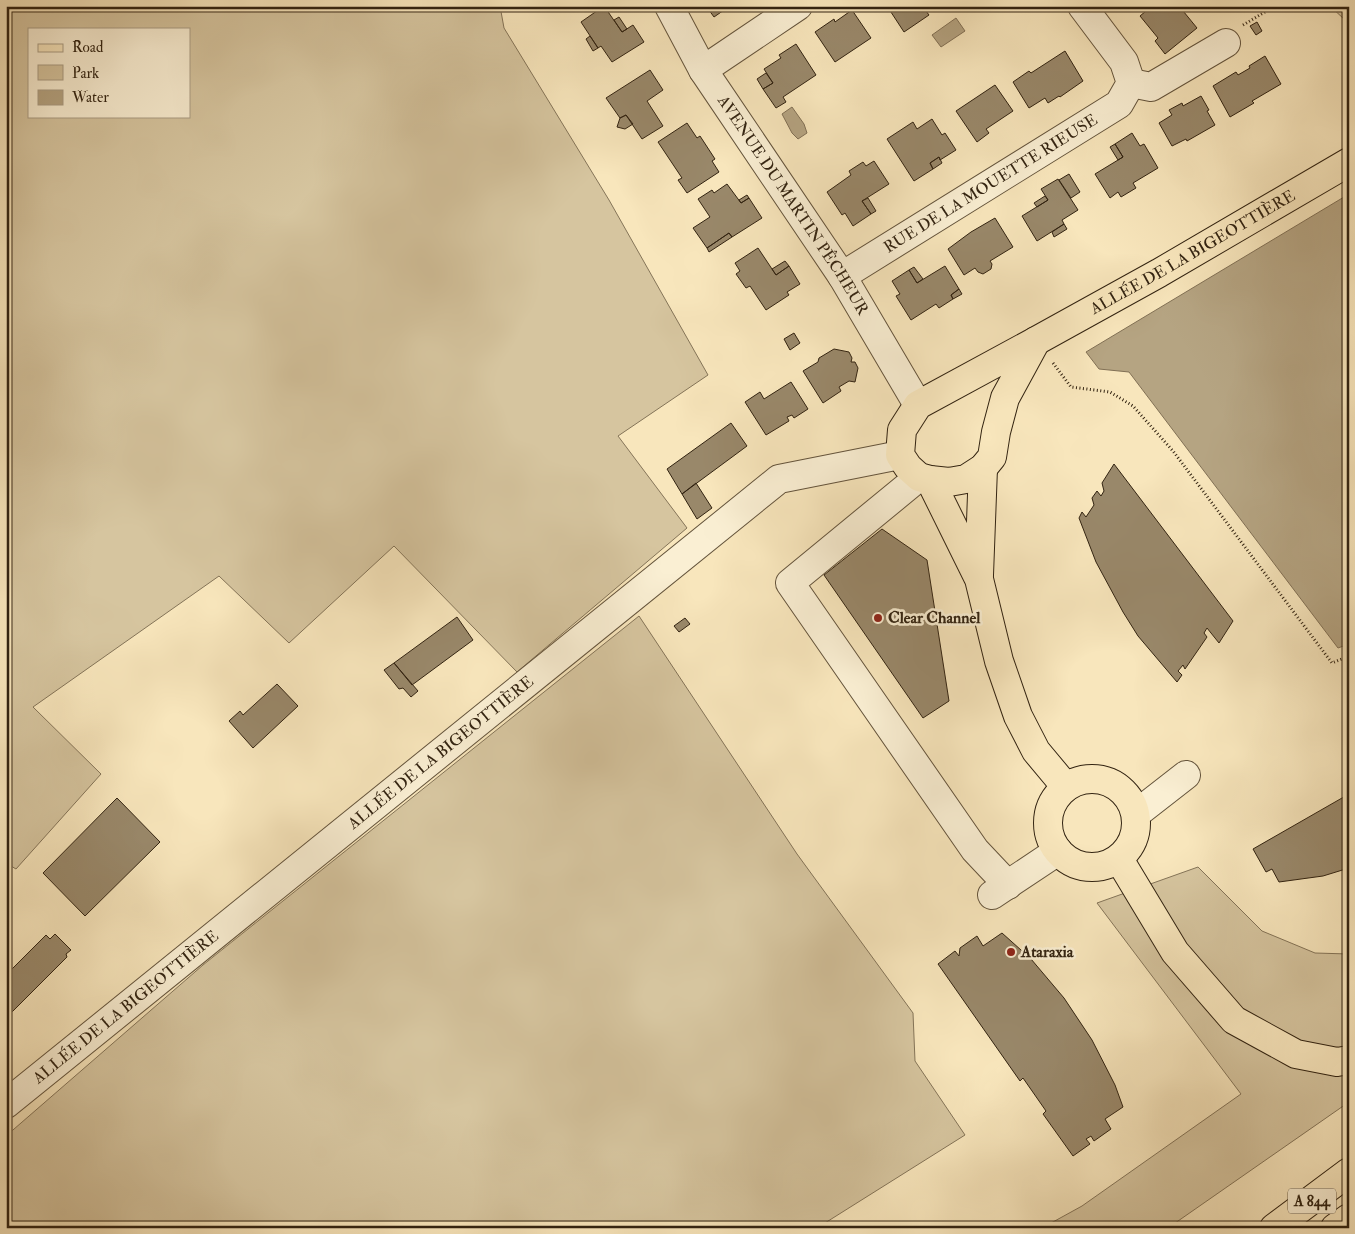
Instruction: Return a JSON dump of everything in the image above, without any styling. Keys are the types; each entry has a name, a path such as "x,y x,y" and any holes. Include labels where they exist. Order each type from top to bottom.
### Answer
{"main road":[{"name":"ALLÉE DE LA BIGEOTTIÈRE","path":"918,405 1159,273 1349,162"},
{"path":"918,405 902,430 900,455 908,467 924,478 949,482 966,479 983,468 992,457 1005,398 1036,341"},
{"path":"983,468 979,579 998,660 1018,716 1036,751 1066,787"},
{"path":"924,478 979,579"},
{"path":"1093,779 1108,782 1121,788 1130,800 1136,814 1137,826 1134,839 1128,850 1119,859 1107,865 1094,868 1080,866 1068,860 1058,851 1050,839 1048,825 1049,810 1055,797 1066,787 1079,780 1093,779"},
{"path":"1119,859 1175,952 1234,1020 1296,1054 1337,1062 1349,1060"},
{"name":"A 844","path":"1274,1228 1349,1172"},
{"name":"A 844","path":"1335,1228 1349,1218"}],"street":[{"name":"AVENUE DU MARTIN PÊCHEUR","path":"669,6 703,70 842,276 918,405"},
{"path":"703,70 798,6"},
{"path":"1082,6 1124,62 1130,83 1151,87 1226,43"},
{"name":"RUE DE LA MOUETTE RIEUSE","path":"842,276 1119,104 1130,83"},
{"name":"ALLÉE DE LA BIGEOTTIÈRE","path":"6,1104 779,479 900,455"},
{"path":"924,478 790,583 975,850 1000,890 1058,851"},
{"path":"1136,814 1186,775"}],"path":[{"path":"1226,43 1233,30 1275,6"},
{"path":"1036,341 1071,387 1110,392 1133,406 1173,451 1332,663 1349,656"}],"green space":[{"path":"6,6 500,6 504,28 609,200 708,375 618,436 687,528 517,672 394,546 289,643 219,576 33,707 101,774 16,869 6,863"},
{"path":"1330,6 1349,6 1349,15 1345,20"},
{"path":"639,616 797,854 913,1013 915,1061 965,1135 817,1228 6,1228 6,1136 203,965"},
{"path":"1198,867 1262,931 1315,953 1349,954 1349,1102 1168,1228 1042,1228 1082,1206 1241,1094 1097,903"}],"water":[{"path":"956,18 965,31 941,47 932,35"},
{"path":"792,107 804,124 807,133 798,139 792,133 782,114"},
{"path":"1349,194 1349,644 1338,648 1129,372 1099,369 1086,352"}],"building":[{"path":"604,6 622,32 633,25 644,42 612,62 601,46 598,48 581,22"},
{"path":"706,6 725,6 727,8 714,17"},
{"path":"887,6 934,6 926,11 929,15 904,32"},
{"path":"1152,6 1179,6 1197,28 1165,54 1155,41 1158,38 1140,16"},
{"path":"852,10 871,38 835,62 815,32 834,19 835,22"},
{"path":"619,17 627,29 622,32 614,20"},
{"path":"1257,22 1262,31 1256,35 1250,26"},
{"path":"590,36 598,48 593,51 586,39"},
{"path":"796,44 816,75 783,97 786,102 776,108 763,89 773,83 764,69 781,58 779,55"},
{"path":"1065,51 1083,81 1048,103 1045,98 1029,108 1013,82"},
{"path":"1265,56 1281,84 1230,117 1213,86 1236,72 1238,75"},
{"path":"650,70 663,90 647,101 663,126 642,139 626,115 620,118 606,98"},
{"path":"766,73 773,83 763,89 757,79"},
{"path":"995,85 1013,111 986,129 989,133 977,142 956,111"},
{"path":"1201,96 1215,125 1187,141 1186,139 1172,146 1159,123 1172,115 1169,110 1182,103 1183,106"},
{"path":"626,115 633,124 625,129 617,127 620,118"},
{"path":"932,119 942,135 945,133 956,150 940,160 939,157 930,163 933,169 914,181 887,139 913,122 917,129"},
{"path":"687,123 697,138 700,136 715,159 712,161 719,172 687,193 678,180 682,178 658,142"},
{"path":"1132,133 1140,146 1144,144 1158,168 1133,183 1136,188 1121,197 1118,192 1110,198 1095,174 1123,157 1115,144"},
{"path":"1115,144 1123,157 1118,160 1110,147"},
{"path":"939,157 942,163 933,169 930,163"},
{"path":"874,161 889,184 862,201 871,214 853,226 845,213 842,215 827,192 851,175 849,171 863,162 866,166"},
{"path":"1069,174 1080,192 1071,198 1059,180"},
{"path":"1058,179 1078,210 1062,220 1064,224 1037,241 1022,216 1048,200 1041,189"},
{"path":"727,184 741,203 749,198 762,218 732,237 729,233 707,248 693,228 710,217 698,199 712,190 714,193"},
{"path":"747,195 749,198 741,203 739,200"},
{"path":"1045,196 1048,200 1037,207 1034,203"},
{"path":"868,198 876,211 871,214 862,201"},
{"path":"995,218 1013,247 990,261 992,264 991,269 983,274 975,268 964,275 948,249 971,232"},
{"path":"1064,224 1067,229 1054,237 1052,232"},
{"path":"729,233 732,237 709,252 707,248"},
{"path":"758,248 776,275 789,266 800,284 787,292 789,295 766,310 750,286 746,288 736,274 740,271 735,263"},
{"path":"785,261 789,266 776,275 772,269"},
{"path":"945,266 959,289 951,295 953,299 939,308 936,304 911,320 896,296 900,294 892,281 909,270 917,283"},
{"path":"914,267 923,279 917,283 909,270"},
{"path":"959,289 962,294 953,299 951,295"},
{"path":"794,333 800,343 790,350 784,339"},
{"path":"834,349 849,352 852,358 851,362 855,362 858,368 855,382 849,381 839,387 841,391 823,403 803,371"},
{"path":"791,382 808,409 794,418 792,415 787,417 789,421 766,435 745,402 760,392 764,399"},
{"path":"731,423 747,446 682,494 667,469"},
{"path":"1114,464 1233,621 1219,643 1207,628 1204,633 1207,637 1185,669 1183,665 1178,671 1182,675 1177,682 1138,636 1123,612 1096,562 1079,518 1082,512 1086,517 1094,505 1092,498 1097,491 1101,496 1104,491 1102,483"},
{"path":"696,483 712,508 697,519 682,494"},
{"path":"882,529 927,560 949,701 923,718 824,575"},
{"path":"457,617 473,640 412,685 394,663"},
{"path":"685,618 690,624 679,632 674,626"},
{"path":"394,663 418,691 411,697 403,688 399,689 384,670"},
{"path":"277,684 298,706 253,748 229,721 240,711 243,715"},
{"path":"1349,794 1349,868 1323,876 1279,882 1272,869 1266,872 1253,849"},
{"path":"117,798 160,842 85,916 43,873"},
{"path":"1002,933 1031,959 1064,998 1092,1040 1115,1085 1123,1107 1105,1119 1111,1129 1094,1141 1091,1136 1086,1139 1090,1144 1073,1156 1043,1114 1046,1111 1023,1078 1020,1081 938,964 955,951 959,956 960,948 977,936 983,946"},
{"path":"55,934 71,950 66,954 67,957 6,1018 6,975 46,935 50,939"}],"place":[{"name":"Clear Channel","path":"878,618"},
{"name":"Ataraxia","path":"1011,952"}]}
